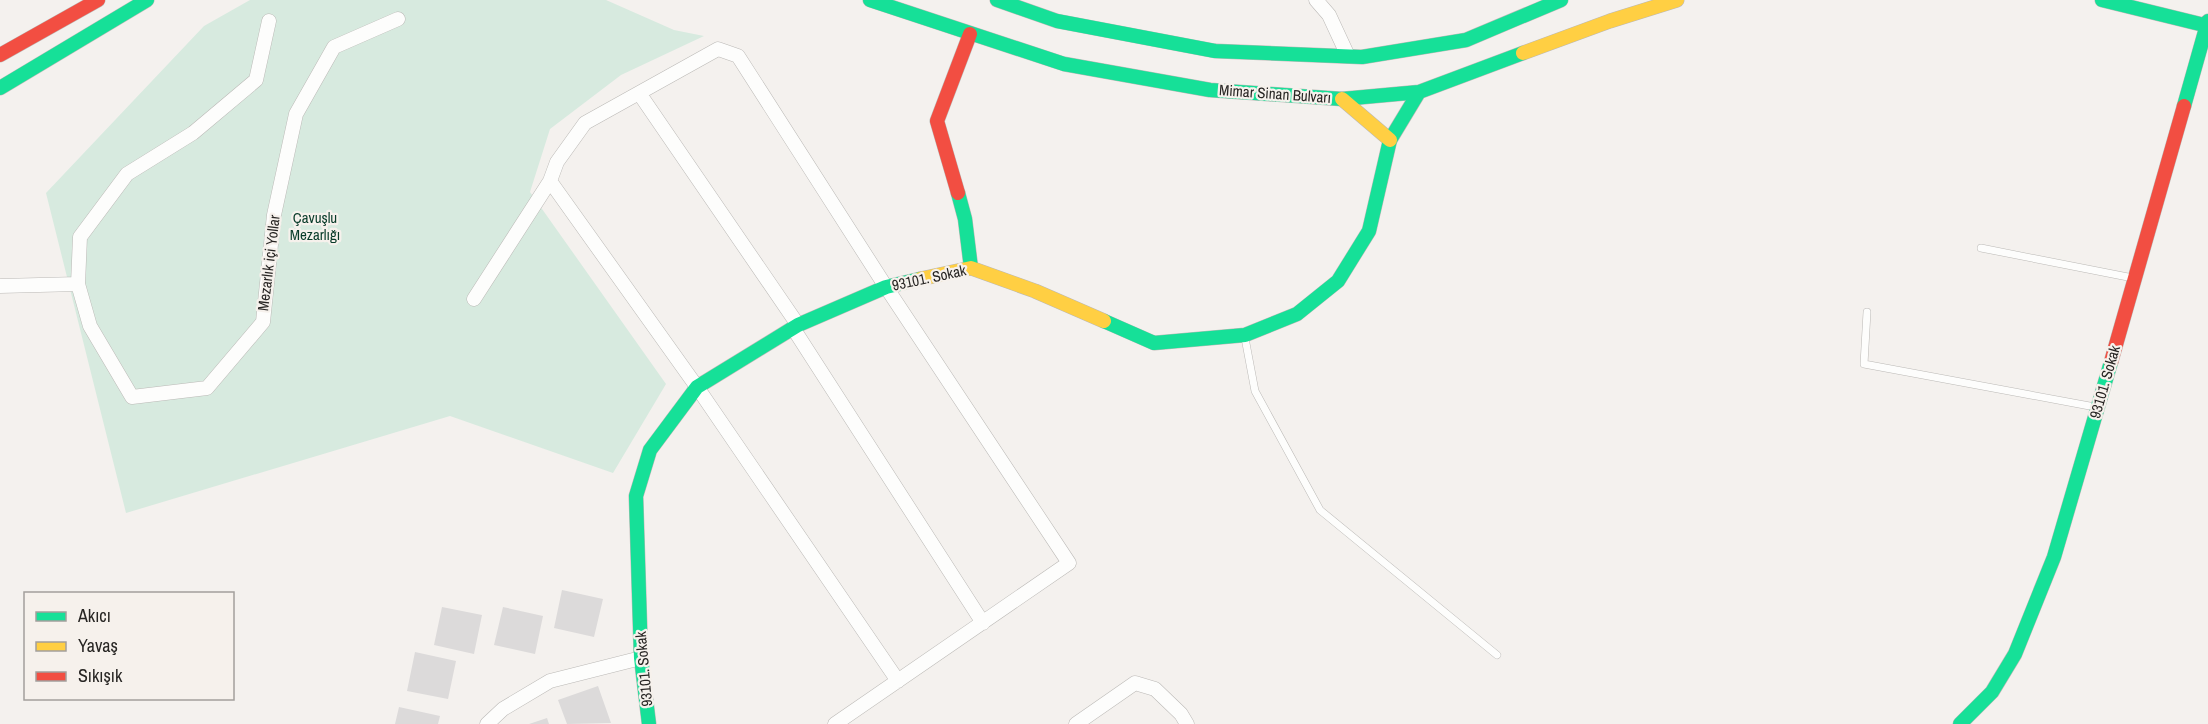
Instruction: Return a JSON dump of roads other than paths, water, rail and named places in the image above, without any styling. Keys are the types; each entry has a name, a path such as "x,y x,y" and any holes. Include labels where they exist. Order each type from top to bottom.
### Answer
{"street":[{"path":"0,55 98,0"},
{"path":"0,88 147,0"},
{"name":"Mimar Sinan Bulvarı","path":"870,0 1064,64 1210,90 1342,99 1419,92 1610,21 1677,0"},
{"path":"997,0 1057,21 1215,51 1362,57 1466,40 1561,0"},
{"path":"1316,0 1329,15 1348,56"},
{"path":"2102,0 2207,24"},
{"name":"Mezarlık içi Yollar","path":"269,21 256,80 193,133 128,174 80,237 78,284 90,326 132,397 207,388 263,322 274,215 296,114 334,47 398,18"},
{"name":"93101. Sokak","path":"1960,724 1992,692 2015,654 2054,557 2207,24"},
{"path":"970,34 937,121 965,219 970,268"},
{"path":"474,299 550,181 557,162 585,123 718,49 738,56 886,286 1070,563 835,724"},
{"name":"93101. Sokak","path":"650,724 641,658 636,496 650,450 697,387 796,326 886,286 970,268 1035,291 1154,343 1245,335 1297,314 1338,281 1369,231 1390,140 1419,92"},
{"path":"639,93 796,326 983,622"},
{"path":"1342,99 1390,140"},
{"path":"550,181 697,387 898,681"},
{"path":"0,286 78,284"},
{"path":"487,724 503,709 550,681 641,658"},
{"path":"1077,724 1135,683 1155,689 1181,714 1187,724"}],"lane":[{"path":"1981,248 2135,278"},
{"path":"1867,312 1864,363 2097,407"},
{"path":"1245,335 1255,391 1320,510 1497,654"}],"park label":[{"name":"Çavuşlu Mezarlığı","path":"315,226"}]}
